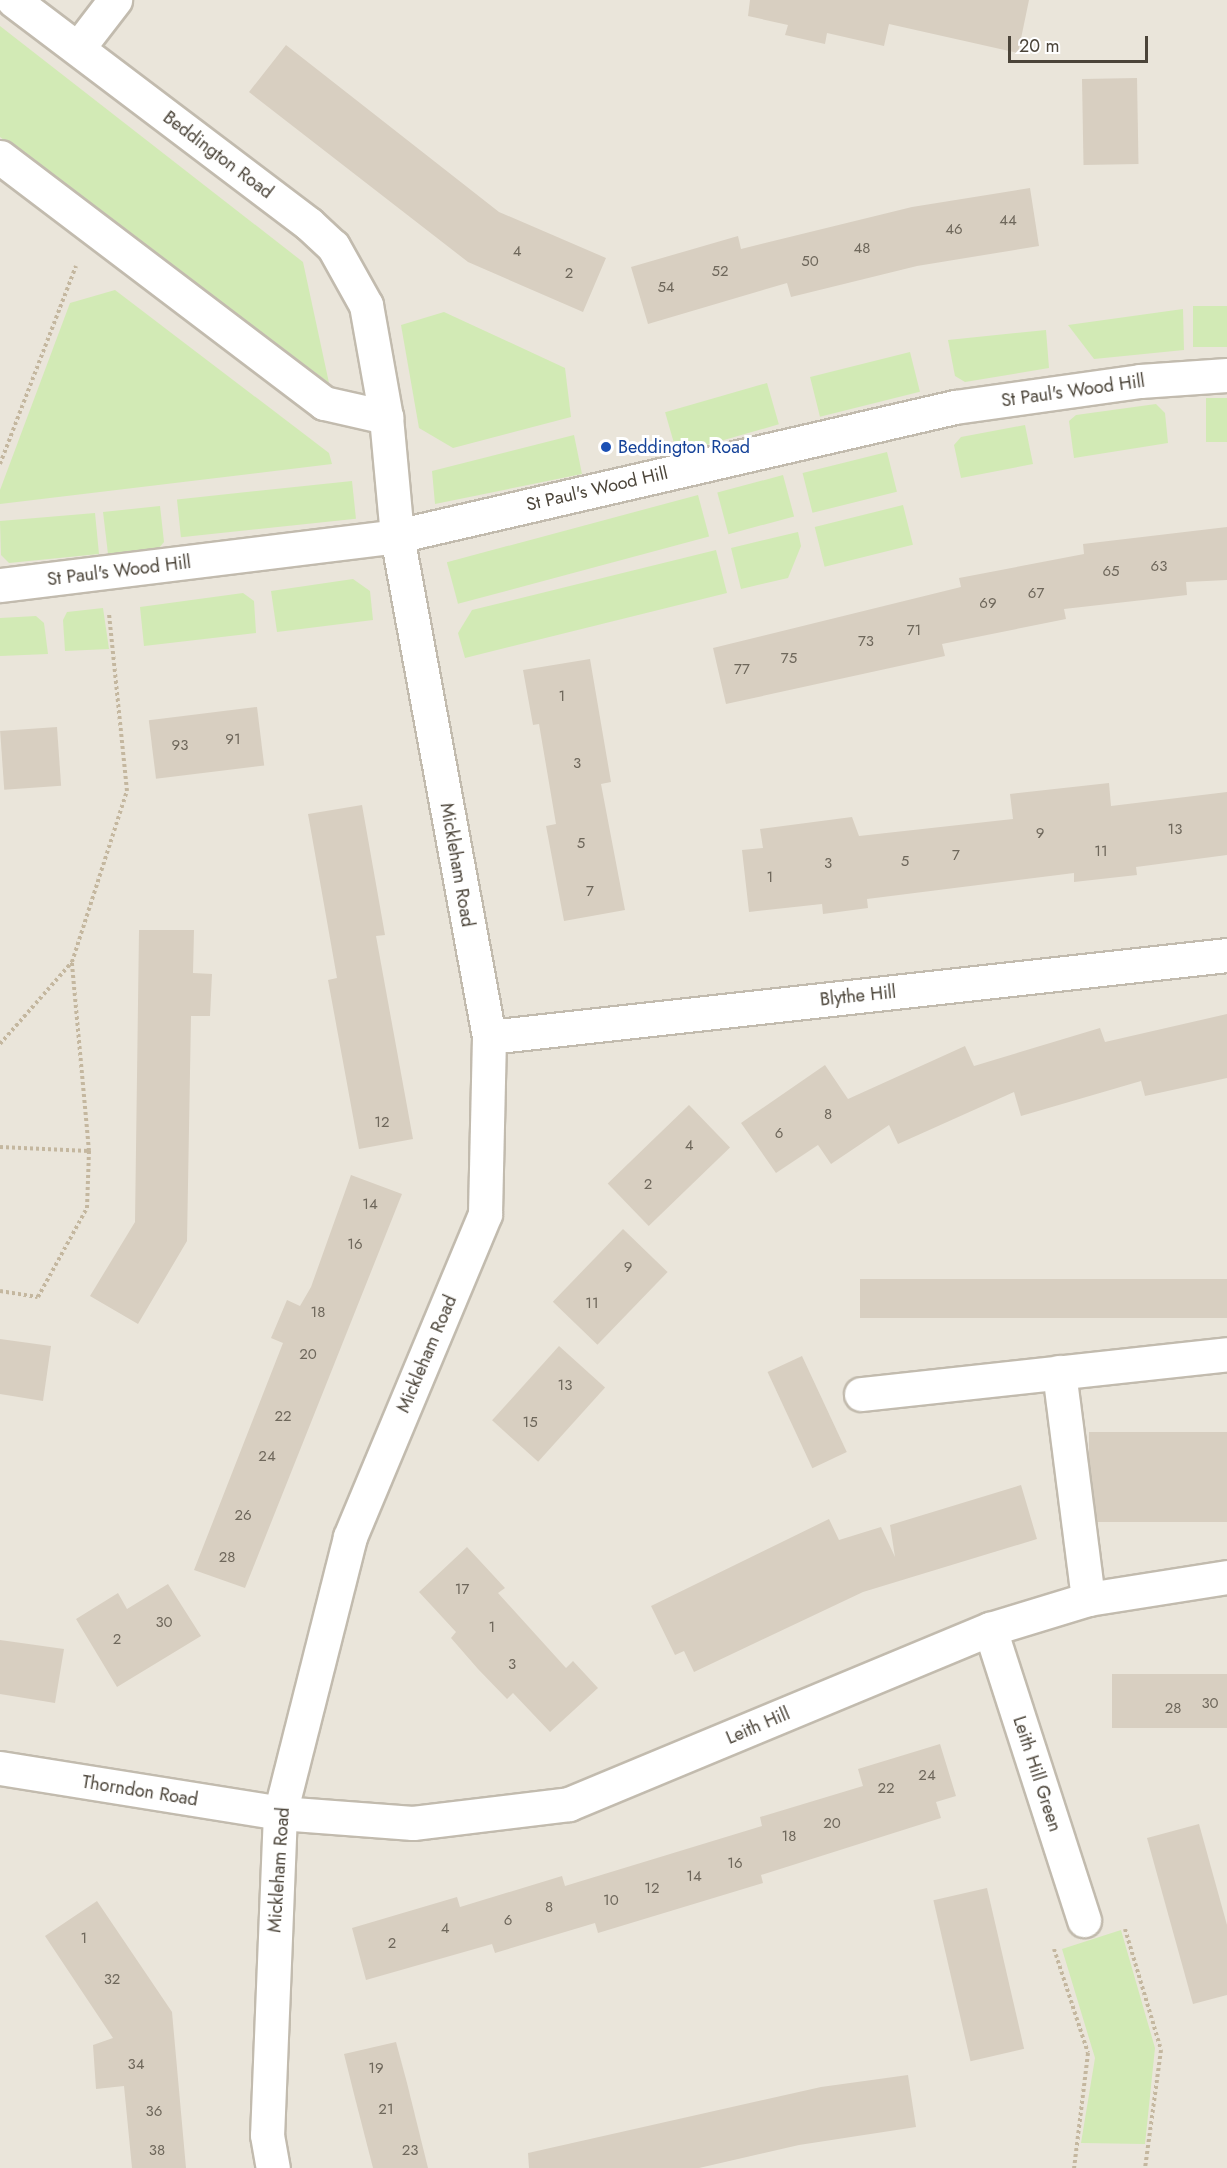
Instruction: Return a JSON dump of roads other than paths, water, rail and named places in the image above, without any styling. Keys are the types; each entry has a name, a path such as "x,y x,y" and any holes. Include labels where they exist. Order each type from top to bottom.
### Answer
{"street":[{"name":"Beddington Road","path":"13,0 333,246 366,305 386,417 397,536"},
{"path":"78,48 115,0"},
{"path":"0,157 324,403 386,417"},
{"name":"St Paul's Wood Hill","path":"0,585 105,574 397,536 955,407 1140,381 1227,375"},
{"name":"Mickleham Road","path":"273,2168 267,2135 280,1813 350,1537 485,1214 489,1037 397,536"},
{"name":"Blythe Hill","path":"489,1037 1227,956"},
{"path":"861,1394 1227,1354"},
{"path":"1059,1372 1088,1599"},
{"name":"Leith Hill","path":"280,1813 413,1823 569,1804 990,1629 1088,1599 1227,1577"},
{"name":"Leith Hill Green","path":"990,1629 1084,1920"},
{"name":"Thorndon Road","path":"0,1768 280,1813"}],"place":[{"name":"Beddington Road","path":"606,447"}]}
